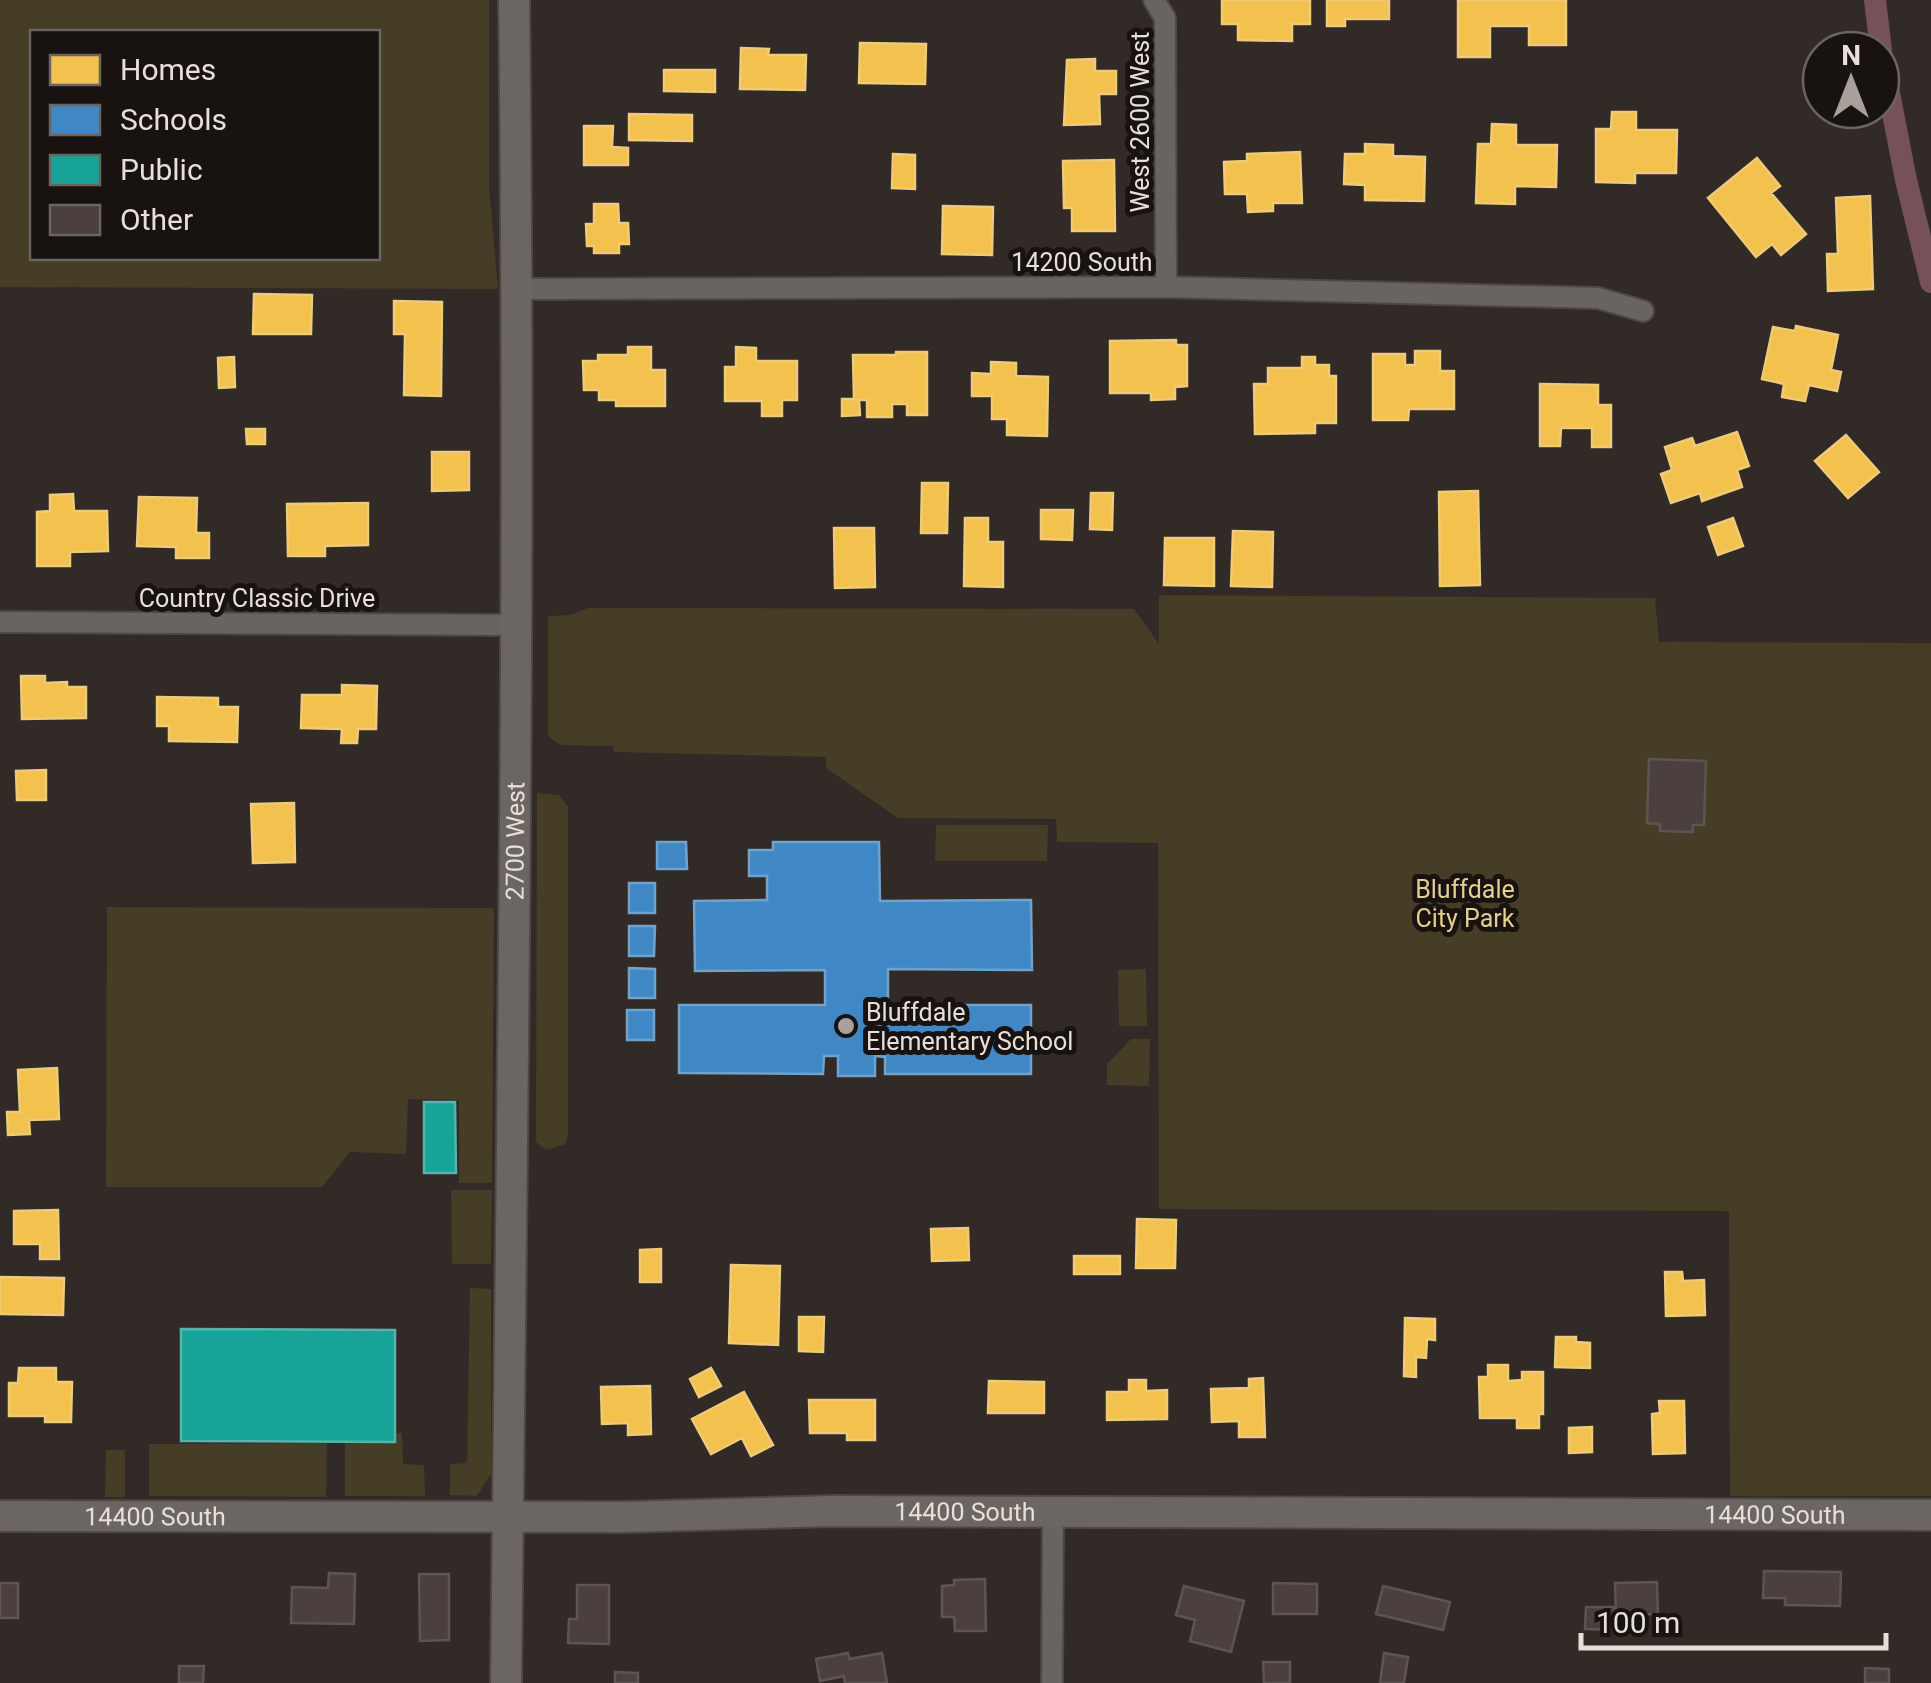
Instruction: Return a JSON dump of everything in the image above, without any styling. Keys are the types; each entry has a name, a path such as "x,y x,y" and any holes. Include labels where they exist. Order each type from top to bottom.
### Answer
{"main road":[{"name":"2700 West","path":"506,1683 514,1204 514,624 519,290 514,0"},
{"name":"14400 South","path":"0,1516 508,1517 832,1511 1931,1515"}],"street":[{"name":"West 2600 West","path":"1160,9 1166,287"},
{"name":"14200 South","path":"519,290 1166,287 1598,298 1643,311"},
{"name":"Country Classic Drive","path":"0,622 514,624"},
{"path":"1052,1683 1053,1511"}],"green space":[{"path":"0,0 489,0 489,185 498,289 0,287"},
{"name":"Bluffdale City Park","path":"1159,595 1655,598 1659,642 1931,643 1931,1496 1730,1496 1729,1211 1159,1209 1158,843 1057,842 1056,819 898,818 826,768 826,757 614,752 613,746 560,745 548,736 548,616 571,615 588,608 1134,609 1159,644"},
{"path":"537,793 559,795 568,807 568,1135 565,1144 546,1150 536,1142"},
{"path":"936,825 1048,825 1047,861 935,861"},
{"path":"107,907 494,908 492,1183 459,1183 459,1100 408,1099 406,1154 350,1152 322,1187 106,1187"},
{"path":"1146,969 1147,1026 1119,1026 1118,970"},
{"path":"1131,1039 1150,1039 1149,1086 1107,1085 1107,1064"},
{"path":"451,1190 492,1190 491,1264 452,1264"},
{"path":"470,1288 491,1289 491,1474 477,1496 450,1495 450,1464 467,1463"},
{"path":"396,1433 402,1433 403,1464 424,1465 425,1496 345,1496 345,1442 395,1442"},
{"path":"327,1443 326,1497 149,1496 149,1444"},
{"path":"106,1450 125,1450 125,1497 105,1497"}],"building: Homes":[{"path":"1222,0 1310,0 1310,24 1292,24 1292,41 1238,40 1238,24 1222,24"},
{"path":"1327,0 1389,0 1389,19 1345,19 1345,26 1327,26"},
{"path":"1458,0 1566,0 1566,45 1529,45 1529,26 1490,26 1490,57 1458,57"},
{"path":"860,43 926,44 925,84 859,83"},
{"path":"741,48 769,49 768,55 806,55 805,90 740,89"},
{"path":"1095,59 1095,71 1116,71 1116,94 1099,94 1100,124 1064,125 1067,60"},
{"path":"664,70 715,70 715,92 664,91"},
{"path":"1612,112 1636,112 1636,130 1677,130 1676,173 1635,173 1635,183 1596,182 1596,129 1611,129"},
{"path":"629,114 692,115 692,141 629,140"},
{"path":"1492,124 1516,125 1516,145 1557,145 1556,187 1515,186 1515,204 1476,203 1478,144 1491,144"},
{"path":"584,126 613,126 612,147 628,148 628,165 584,165"},
{"path":"1365,144 1393,145 1393,156 1425,157 1424,201 1365,200 1365,185 1344,184 1345,154 1365,154"},
{"path":"1300,152 1302,203 1273,203 1273,211 1248,212 1247,194 1225,194 1224,162 1247,161 1247,154"},
{"path":"893,154 915,155 915,189 892,188"},
{"path":"1757,158 1780,186 1771,193 1806,234 1781,255 1772,244 1756,257 1708,198"},
{"path":"1114,160 1115,231 1072,231 1072,208 1064,208 1063,161"},
{"path":"1870,196 1873,289 1828,291 1827,254 1838,254 1836,198"},
{"path":"594,204 618,204 619,223 628,223 629,244 619,244 619,253 594,253 594,246 587,246 586,224 594,224"},
{"path":"943,206 993,207 992,255 942,254"},
{"path":"254,294 312,295 311,334 253,334"},
{"path":"394,301 442,302 441,396 404,395 405,334 394,334"},
{"path":"1796,326 1838,335 1831,370 1841,372 1837,391 1809,385 1805,401 1782,397 1784,384 1762,379 1773,327 1795,331"},
{"path":"1176,340 1176,345 1187,345 1187,386 1175,387 1175,399 1151,400 1151,393 1110,393 1110,341"},
{"path":"628,347 651,347 651,370 665,370 665,406 616,406 616,400 599,400 599,390 584,390 583,361 598,361 598,355 628,355"},
{"path":"736,347 756,348 756,361 797,361 797,400 782,400 782,416 762,416 762,401 725,401 725,367 736,367"},
{"path":"1415,351 1440,351 1440,371 1454,371 1454,409 1409,409 1408,420 1373,420 1373,354 1405,354 1405,365 1415,365"},
{"path":"927,352 927,415 907,415 907,404 892,404 892,417 867,417 867,400 859,400 860,415 842,416 842,399 854,399 853,355"},
{"path":"234,357 235,387 219,388 218,358"},
{"path":"1302,357 1315,357 1315,365 1329,365 1329,376 1336,376 1336,423 1315,423 1315,433 1255,434 1254,384 1268,384 1268,368 1302,368"},
{"path":"991,362 1016,363 1016,376 1048,377 1047,436 1007,435 1007,419 992,419 992,396 972,396 972,373 991,374"},
{"path":"1540,384 1598,385 1598,405 1611,405 1611,447 1592,447 1592,428 1561,428 1560,446 1540,446"},
{"path":"246,429 265,429 265,444 247,444"},
{"path":"1737,432 1749,466 1737,470 1742,487 1702,501 1700,493 1671,503 1661,474 1672,470 1665,447 1692,438 1695,446"},
{"path":"1846,435 1879,472 1848,498 1815,461"},
{"path":"432,452 469,452 469,490 432,491"},
{"path":"922,483 948,483 947,533 921,533"},
{"path":"1478,491 1480,585 1440,586 1439,492"},
{"path":"1091,493 1113,493 1112,530 1090,529"},
{"path":"73,494 74,511 107,511 108,551 70,552 70,566 37,566 37,512 50,511 50,495"},
{"path":"139,497 197,498 196,533 209,533 209,558 176,558 176,547 137,546"},
{"path":"368,503 368,545 325,546 325,556 288,556 287,504"},
{"path":"1041,510 1073,510 1072,540 1041,539"},
{"path":"965,518 988,518 988,542 1003,542 1003,587 964,586"},
{"path":"1733,518 1743,546 1718,555 1708,527"},
{"path":"834,528 874,528 875,587 835,588"},
{"path":"1233,531 1273,532 1272,587 1231,586"},
{"path":"1165,538 1214,538 1214,586 1164,585"},
{"path":"21,676 45,676 45,683 67,682 67,687 86,687 86,718 22,719"},
{"path":"342,685 377,686 376,729 358,729 357,743 341,743 342,729 301,728 302,695 342,695"},
{"path":"157,697 218,698 218,707 238,707 237,742 169,741 169,726 157,726"},
{"path":"46,770 46,800 17,800 16,771"},
{"path":"294,803 295,862 253,863 251,804"},
{"path":"57,1068 59,1119 29,1120 30,1134 8,1135 7,1112 20,1112 18,1070"},
{"path":"58,1210 59,1259 40,1259 40,1244 14,1244 14,1211"},
{"path":"1137,1219 1176,1220 1175,1268 1136,1268"},
{"path":"968,1228 969,1260 932,1261 931,1229"},
{"path":"661,1249 661,1282 640,1282 640,1250"},
{"path":"1074,1256 1120,1256 1120,1274 1074,1274"},
{"path":"731,1265 780,1266 778,1345 729,1343"},
{"path":"1665,1272 1682,1272 1683,1281 1704,1280 1705,1315 1666,1316"},
{"path":"0,1277 64,1278 63,1315 0,1314"},
{"path":"799,1317 824,1317 823,1352 799,1351"},
{"path":"1405,1318 1435,1319 1435,1340 1427,1339 1426,1358 1416,1357 1416,1377 1404,1376"},
{"path":"1556,1337 1576,1337 1576,1342 1590,1343 1590,1368 1555,1367"},
{"path":"1488,1365 1508,1365 1508,1381 1522,1380 1522,1372 1543,1372 1539,1428 1517,1428 1517,1418 1480,1418 1479,1377 1488,1377"},
{"path":"19,1368 56,1368 56,1382 72,1382 71,1422 45,1422 45,1416 9,1416 9,1383 18,1383"},
{"path":"711,1368 721,1386 699,1397 690,1379"},
{"path":"1263,1378 1265,1437 1239,1437 1239,1421 1212,1422 1211,1389 1249,1388 1249,1379"},
{"path":"1129,1380 1146,1380 1146,1391 1167,1390 1167,1419 1107,1420 1107,1392 1129,1392"},
{"path":"989,1381 1044,1382 1044,1413 988,1413"},
{"path":"650,1386 651,1434 628,1435 628,1423 602,1424 601,1387"},
{"path":"744,1392 773,1445 751,1456 742,1438 711,1454 692,1419"},
{"path":"809,1400 875,1400 875,1440 847,1440 847,1433 810,1433"},
{"path":"1659,1401 1684,1401 1685,1453 1653,1454 1652,1414 1660,1413"},
{"path":"1592,1427 1592,1452 1569,1453 1569,1428"}],"building: Schools":[{"path":"657,842 686,842 687,869 657,869"},
{"path":"773,842 879,842 880,901 1031,900 1032,970 888,969 888,1005 1031,1005 1031,1074 885,1074 885,1057 875,1056 875,1076 838,1076 838,1056 824,1056 823,1074 679,1073 679,1005 825,1005 825,970 695,971 694,901 767,900 767,876 749,876 749,850 773,850"},
{"path":"629,883 655,883 655,913 629,913"},
{"path":"629,926 655,926 654,956 629,956"},
{"path":"629,968 655,969 655,998 629,998"},
{"path":"627,1010 654,1010 654,1040 627,1040"}],"building: Public":[{"path":"424,1102 455,1102 456,1173 424,1173"},
{"path":"181,1329 395,1330 395,1442 181,1441"}],"building: Other":[{"path":"1649,759 1706,761 1704,825 1693,825 1693,832 1660,831 1660,824 1647,823"},
{"path":"1764,1571 1841,1572 1840,1606 1785,1605 1785,1598 1763,1598"},
{"path":"329,1573 355,1574 354,1624 291,1623 292,1587 328,1588"},
{"path":"419,1574 449,1574 449,1640 420,1641"},
{"path":"985,1579 986,1631 955,1631 954,1617 942,1617 942,1586 954,1585 954,1580"},
{"path":"1657,1582 1658,1614 1616,1615 1615,1583"},
{"path":"0,1583 18,1583 18,1618 0,1618"},
{"path":"1273,1583 1317,1584 1317,1614 1273,1614"},
{"path":"577,1585 609,1585 609,1644 568,1643 569,1619 577,1619"},
{"path":"1184,1586 1244,1601 1231,1652 1190,1641 1195,1620 1176,1615"},
{"path":"1383,1586 1450,1602 1443,1630 1376,1614"},
{"path":"1586,1607 1614,1607 1614,1630 1585,1629"},
{"path":"848,1653 849,1659 882,1653 887,1683 845,1683 844,1676 820,1681 816,1659"},
{"path":"1384,1653 1408,1657 1404,1683 1380,1683"},
{"path":"1263,1662 1290,1662 1290,1683 1264,1683"},
{"path":"179,1666 204,1666 203,1683 179,1683"},
{"path":"1865,1668 1889,1669 1889,1683 1865,1683"},
{"path":"615,1672 638,1673 638,1683 615,1683"}],"waterway":[{"path":"1875,0 1879,30"},
{"path":"1896,130 1931,282"}],"place":[{"name":"Bluffdale Elementary School","path":"846,1026"}]}
